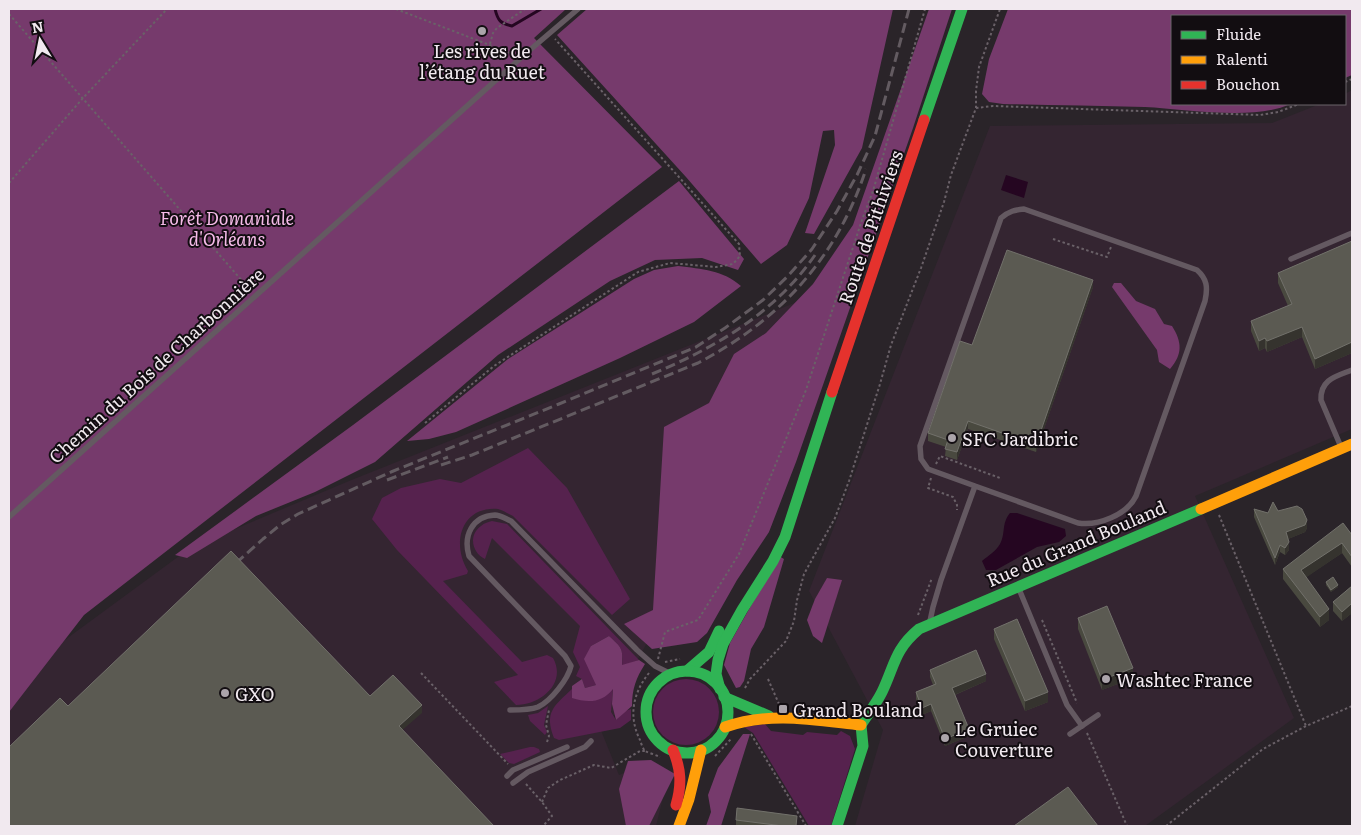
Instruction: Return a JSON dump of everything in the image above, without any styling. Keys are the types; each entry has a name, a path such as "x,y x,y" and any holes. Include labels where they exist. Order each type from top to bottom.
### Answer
{"main road":[{"name":"Route de Pithiviers","path":"722,693 716,676 721,650 742,609 780,547 802,488 810,456 962,9"},
{"name":"Rue du Grand Bouland","path":"861,725 878,700 896,652 902,643 919,629 1347,446"},
{"name":"Route de Pithiviers","path":"768,547 810,456"},
{"path":"687,671 708,652 729,610"},
{"path":"722,693 728,711 725,726 716,741 701,750 682,752 673,750 654,736 646,719 649,695 658,683 671,674 687,671 706,676 722,693 772,717"},
{"path":"725,726 745,720 772,717 861,725 863,746 838,825"},
{"path":"668,826 681,784 679,765 673,750"},
{"path":"679,826 689,799 701,750"}],"lane":[{"name":"Chemin du Bois de Charbonnière","path":"9,517 524,54 578,9"},
{"path":"1024,210 1113,241 1197,270 1203,276 1207,292 1133,502 1124,511 1098,522 1078,523 928,469 921,458 921,440 1002,218 1007,213 1024,210"},
{"path":"1291,259 1352,233"},
{"path":"1347,446 1322,400 1321,391 1330,379 1352,370"},
{"path":"930,623 932,606 975,486"},
{"path":"510,710 522,710 539,706 562,685 569,675 571,666 565,656 469,556 466,545 469,530 482,518 496,515 511,520 637,650 655,666 671,674"},
{"path":"1018,587 1067,704 1082,726"},
{"path":"1070,734 1098,715"},
{"path":"513,783 528,772 585,747 591,741"},
{"path":"507,776 513,770 567,747"}],"path":[{"path":"9,182 82,98 166,9"},
{"path":"396,9 512,54 524,54"},
{"path":"490,44 496,28 525,9"},
{"path":"655,666 665,632 698,620 739,554 747,536 806,390 873,191 925,9"},
{"path":"745,688 750,679 786,641 794,621 804,574 835,518 849,481 891,345 921,268 944,202 950,175 976,108 979,67 1000,9"},
{"path":"9,14 255,296"},
{"path":"425,423 494,366 638,272 670,263 716,267 733,264 740,256 739,244 550,34"},
{"path":"976,108 993,106 1260,115 1278,112 1296,105"},
{"path":"1053,239 1107,257 1113,241"},
{"path":"956,510 957,505 953,497 928,488 940,456 1000,478"},
{"path":"1214,504 1306,726"},
{"path":"918,615 934,573"},
{"path":"421,673 513,770"},
{"path":"768,679 780,709"},
{"path":"547,742 549,736 546,725 550,706"},
{"path":"1166,826 1263,750 1306,726 1352,706"},
{"path":"1082,726 1087,732 1128,826"},
{"path":"750,732 806,826"},
{"path":"542,802 548,788 560,780 594,765 611,768 645,750"},
{"path":"520,778 552,816 543,826"}],"shaded area":[{"path":"1352,90 1352,429 1195,496 1294,718 1145,826 855,826 883,730 809,591 990,126 1272,123 1317,105 1346,105 1346,93"},
{"path":"1006,175 1028,182 1024,198 1001,190"},
{"path":"855,278 623,685 623,711 598,723 619,775 648,762 669,774 656,826 9,826 9,681 190,548 349,481"},
{"path":"528,448 567,488 630,599 612,615 513,516 504,511 498,509 485,510 475,514 468,520 460,539 460,550 468,571 467,574 443,581 522,662 547,655 553,658 556,667 557,676 549,691 534,701 516,705 494,682 518,675 397,550 372,519 382,498 401,488 440,479 461,483"},
{"path":"1010,513 1017,513 1065,529 1066,536 1059,542 1037,547 996,570 986,570 982,561 1000,544 1005,521"},
{"path":"492,521 507,524 639,660 622,666 621,649 609,636 591,646 596,685 585,688 582,679 576,676 580,667 573,652 580,626 492,538 485,559 477,553 473,544 474,534 484,524"},
{"path":"686,679 699,682 709,689 716,699 719,712 716,725 709,735 699,742 686,745 673,742 663,735 656,725 653,712 656,699 663,689 673,682"},
{"path":"613,688 611,712 616,720 625,711 631,709 631,720 620,728 559,740 554,738 550,722 552,710 572,689 572,698"},
{"path":"548,706 544,725 547,732 545,735 530,721 528,715 538,713"},
{"path":"765,724 771,731 803,735 807,732 837,735 841,731 850,736 855,749 831,826 809,826 753,733 744,727"},
{"path":"530,747 539,749 540,752 514,764 509,763 500,754"}],"green space":[{"name":"Forêt Domaniale d'Orléans","path":"9,9 566,9 534,38 662,167 84,615 9,712"},
{"path":"587,9 893,9 862,148 814,234 805,233 835,145 834,130 823,131 809,198 787,245 761,264 686,177 557,35"},
{"path":"929,9 952,9 913,128 796,462 769,532 737,580 707,633 697,642 652,649 624,624 653,610 664,427 709,403 734,354 766,333 813,284 853,225"},
{"path":"1008,9 1352,9 1352,75 1346,78 1346,15 1171,15 1171,105 1287,105 1258,112 1219,113 1145,107 1003,104 989,102 982,94 989,59"},
{"path":"679,181 744,259 738,270 702,258 655,260 610,281 498,355 375,462 315,492 256,516 187,558 175,555 353,425"},
{"path":"678,266 719,273 741,286 694,322 620,358 456,432 429,439 407,441 508,359 634,279 654,270"},
{"path":"1114,283 1121,283 1136,301 1155,309 1164,324 1172,326 1178,337 1180,348 1177,358 1170,369 1159,362 1157,350 1112,287"},
{"path":"779,556 784,559 764,627 751,649 744,681 740,687 736,688 724,665 730,643"},
{"path":"827,578 842,580 822,643 813,636 807,620 815,599"},
{"path":"609,636 621,649 622,665 639,660 645,664 635,684 632,706 616,720 612,704 613,689 609,694 594,701 572,698 572,686 582,679 585,688 596,685 584,659 591,646"},
{"path":"743,734 750,734 721,826 706,826 711,812 708,795 718,768"},
{"path":"651,760 675,774 649,826 626,826 619,789 628,761"}],"building":[{"path":"1352,241 1352,342 1315,359 1302,327 1267,341 1265,338 1259,341 1251,321 1292,304 1278,273"},
{"path":"1007,250 1093,280 1036,445 968,421 957,452 945,449 948,440 928,433 960,341 972,345"},
{"path":"1273,502 1278,511 1297,506 1302,509 1307,520 1305,525 1286,532 1289,542 1285,548 1280,545 1275,558 1254,509 1268,513"},
{"path":"1343,523 1352,535 1352,557 1342,543 1301,570 1329,609 1320,617 1283,569"},
{"name":"GXO","path":"231,551 370,696 393,675 422,705 399,726 494,826 9,826 9,747 60,698 68,706"},
{"path":"1333,577 1338,585 1331,590 1326,582"},
{"path":"1352,586 1352,603 1342,612 1333,602"},
{"path":"1107,606 1133,668 1102,680 1078,618"},
{"path":"1017,619 1048,692 1025,701 994,629"},
{"path":"976,650 986,674 952,688 969,729 945,739 931,704 922,708 916,692 936,684 930,670"},
{"path":"1068,787 1098,826 1014,826"},
{"path":"737,808 797,816 796,826 736,820"}],"waterway":[{"path":"495,9 500,21 512,26 541,9"}],"railway":[{"path":"236,563 280,525 298,514 391,472 696,347 763,300 812,249 837,211 857,175 875,136 909,9"},
{"path":"441,465 472,455 698,363 728,346 780,306 822,258 839,231 854,201 866,169"},
{"path":"652,374 698,353 742,326 782,294 815,255"},
{"path":"387,480 448,457"}],"traffic: fast":[{"path":"924,120 962,9"},
{"path":"720,689 716,674 723,644 773,561 785,537 832,392"},
{"path":"861,725 882,692 904,644 919,629 1201,509"},
{"path":"687,671 709,652 719,631"},
{"path":"687,671 703,674 716,683 725,696 728,712 725,728 716,741 703,750 687,753 671,750 658,741 649,728 646,712 649,696 658,683 671,674 687,671"},
{"path":"724,697 769,716"},
{"path":"837,826 863,746 861,725"}],"traffic: slow":[{"path":"1201,509 1352,444"},
{"path":"725,727 742,722 776,718 810,719 861,725"},
{"path":"679,826 689,799 701,750"}],"traffic: jam":[{"path":"832,392 924,120"},
{"path":"673,750 680,777 676,805"}],"place":[{"name":"Les rives de l’étang du Ruet","path":"482,31"},
{"name":"SFC Jardibric","path":"952,438"},
{"name":"Washtec France","path":"1106,679"},
{"name":"GXO","path":"225,693"},
{"name":"Grand Bouland","path":"783,709"},
{"name":"Le Gruiec Couverture","path":"945,738"}]}
